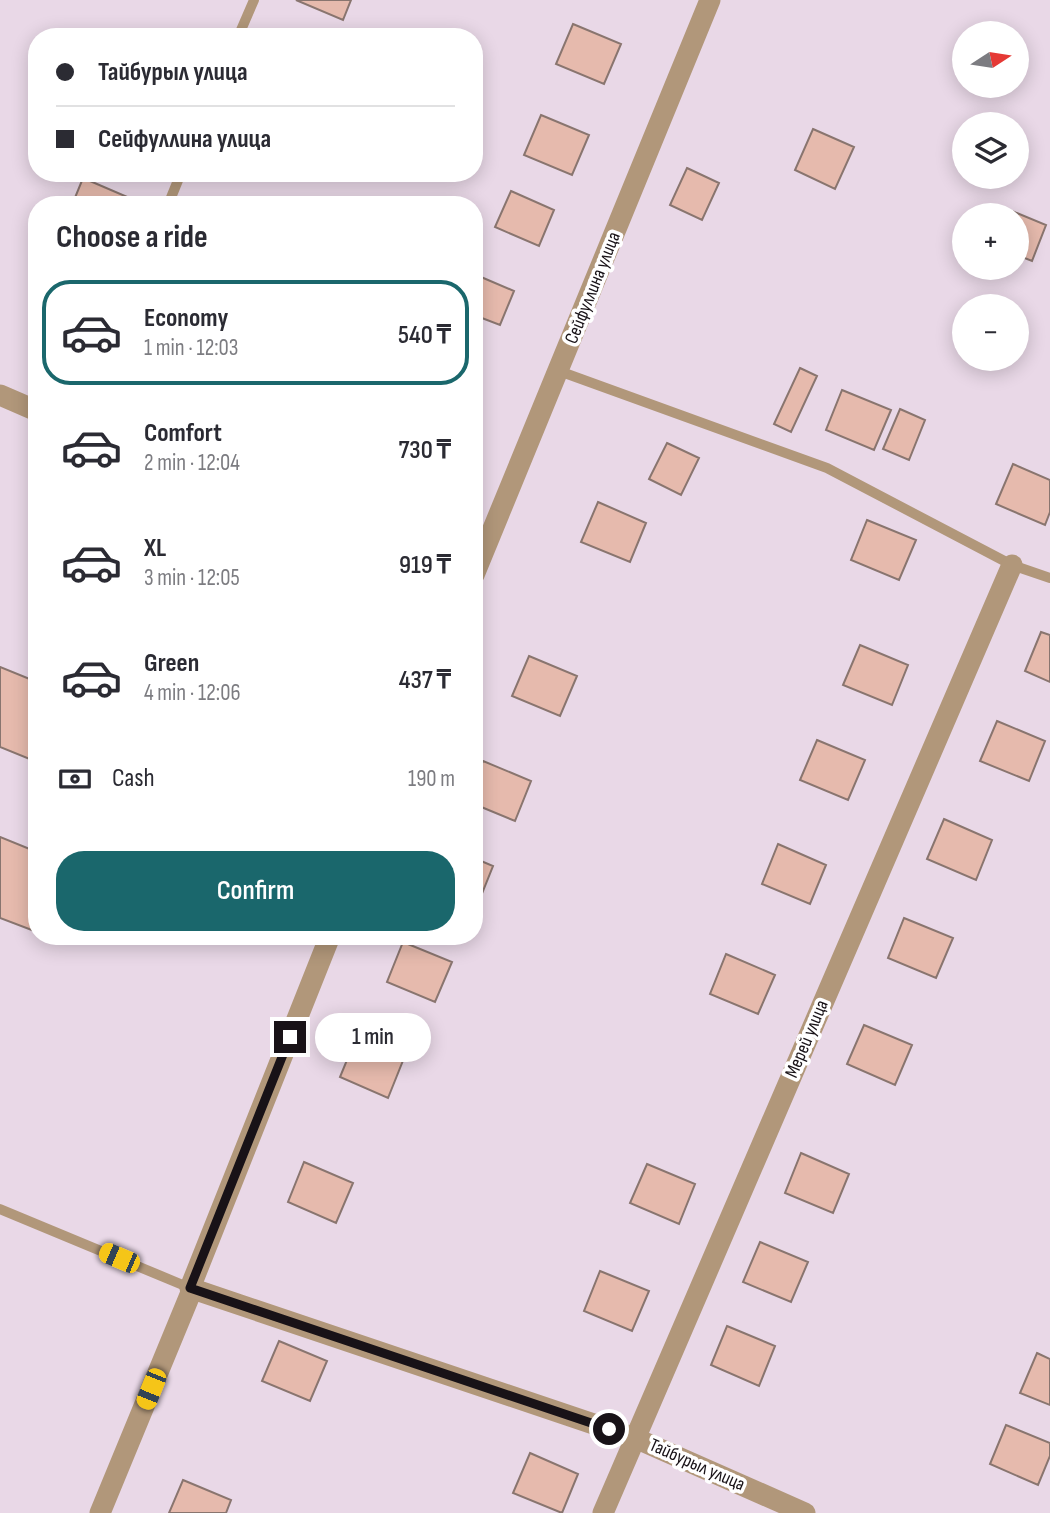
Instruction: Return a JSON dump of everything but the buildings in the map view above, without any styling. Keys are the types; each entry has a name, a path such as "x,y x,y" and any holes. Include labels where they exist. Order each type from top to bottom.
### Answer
{"street":[{"name":"Сейфуллина улица","path":"483,553 710,0"},
{"path":"0,395 28,407"},
{"name":"Мерей улица","path":"603,1513 1012,565"},
{"path":"100,1513 192,1290 190,1288 326,945"},
{"name":"Тайбурыл улица","path":"190,1288 635,1438 805,1513"}],"lane":[{"path":"242,28 254,0"},
{"path":"559,370 827,468 1012,565 1050,578"},
{"path":"0,1209 190,1288"}],"route":[{"path":"290,1037 190,1288 609,1429"}]}
